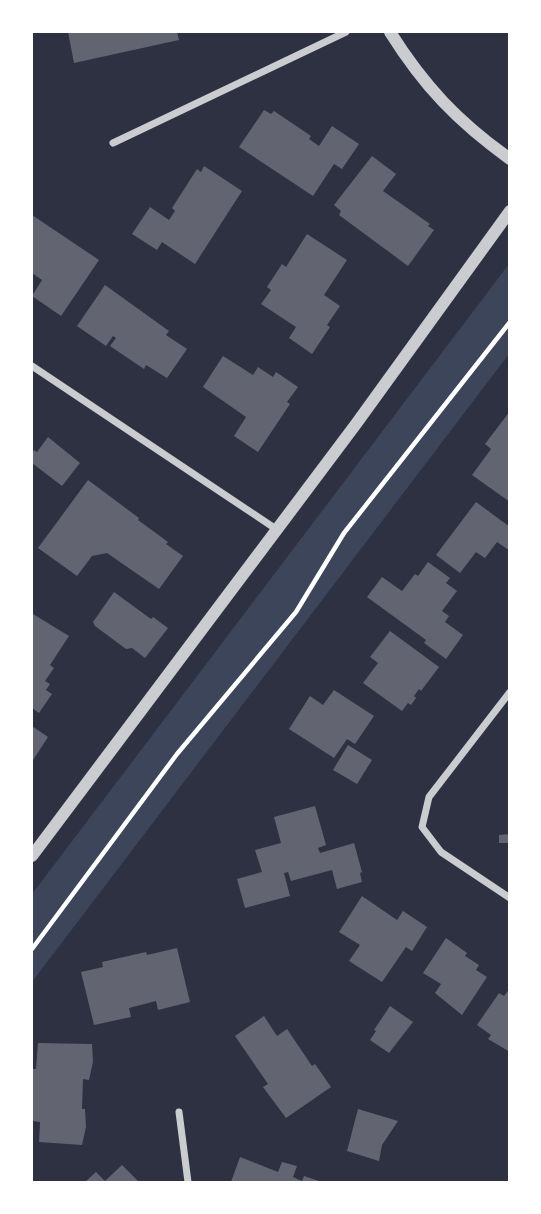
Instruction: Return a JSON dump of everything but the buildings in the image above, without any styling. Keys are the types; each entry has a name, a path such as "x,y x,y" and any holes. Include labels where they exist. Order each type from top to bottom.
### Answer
{"street":[{"path":"113,143 346,32"},
{"path":"390,32 422,79 458,119 509,159"},
{"path":"32,856 509,211"},
{"path":"32,366 276,529"},
{"path":"509,692 429,797 422,827 441,852 509,898"},
{"path":"179,1112 188,1182"}],"path":[{"path":"32,949 177,754 296,612 344,533 509,323"}],"shaded area":[{"path":"509,264 509,354 32,982 32,894"}]}
